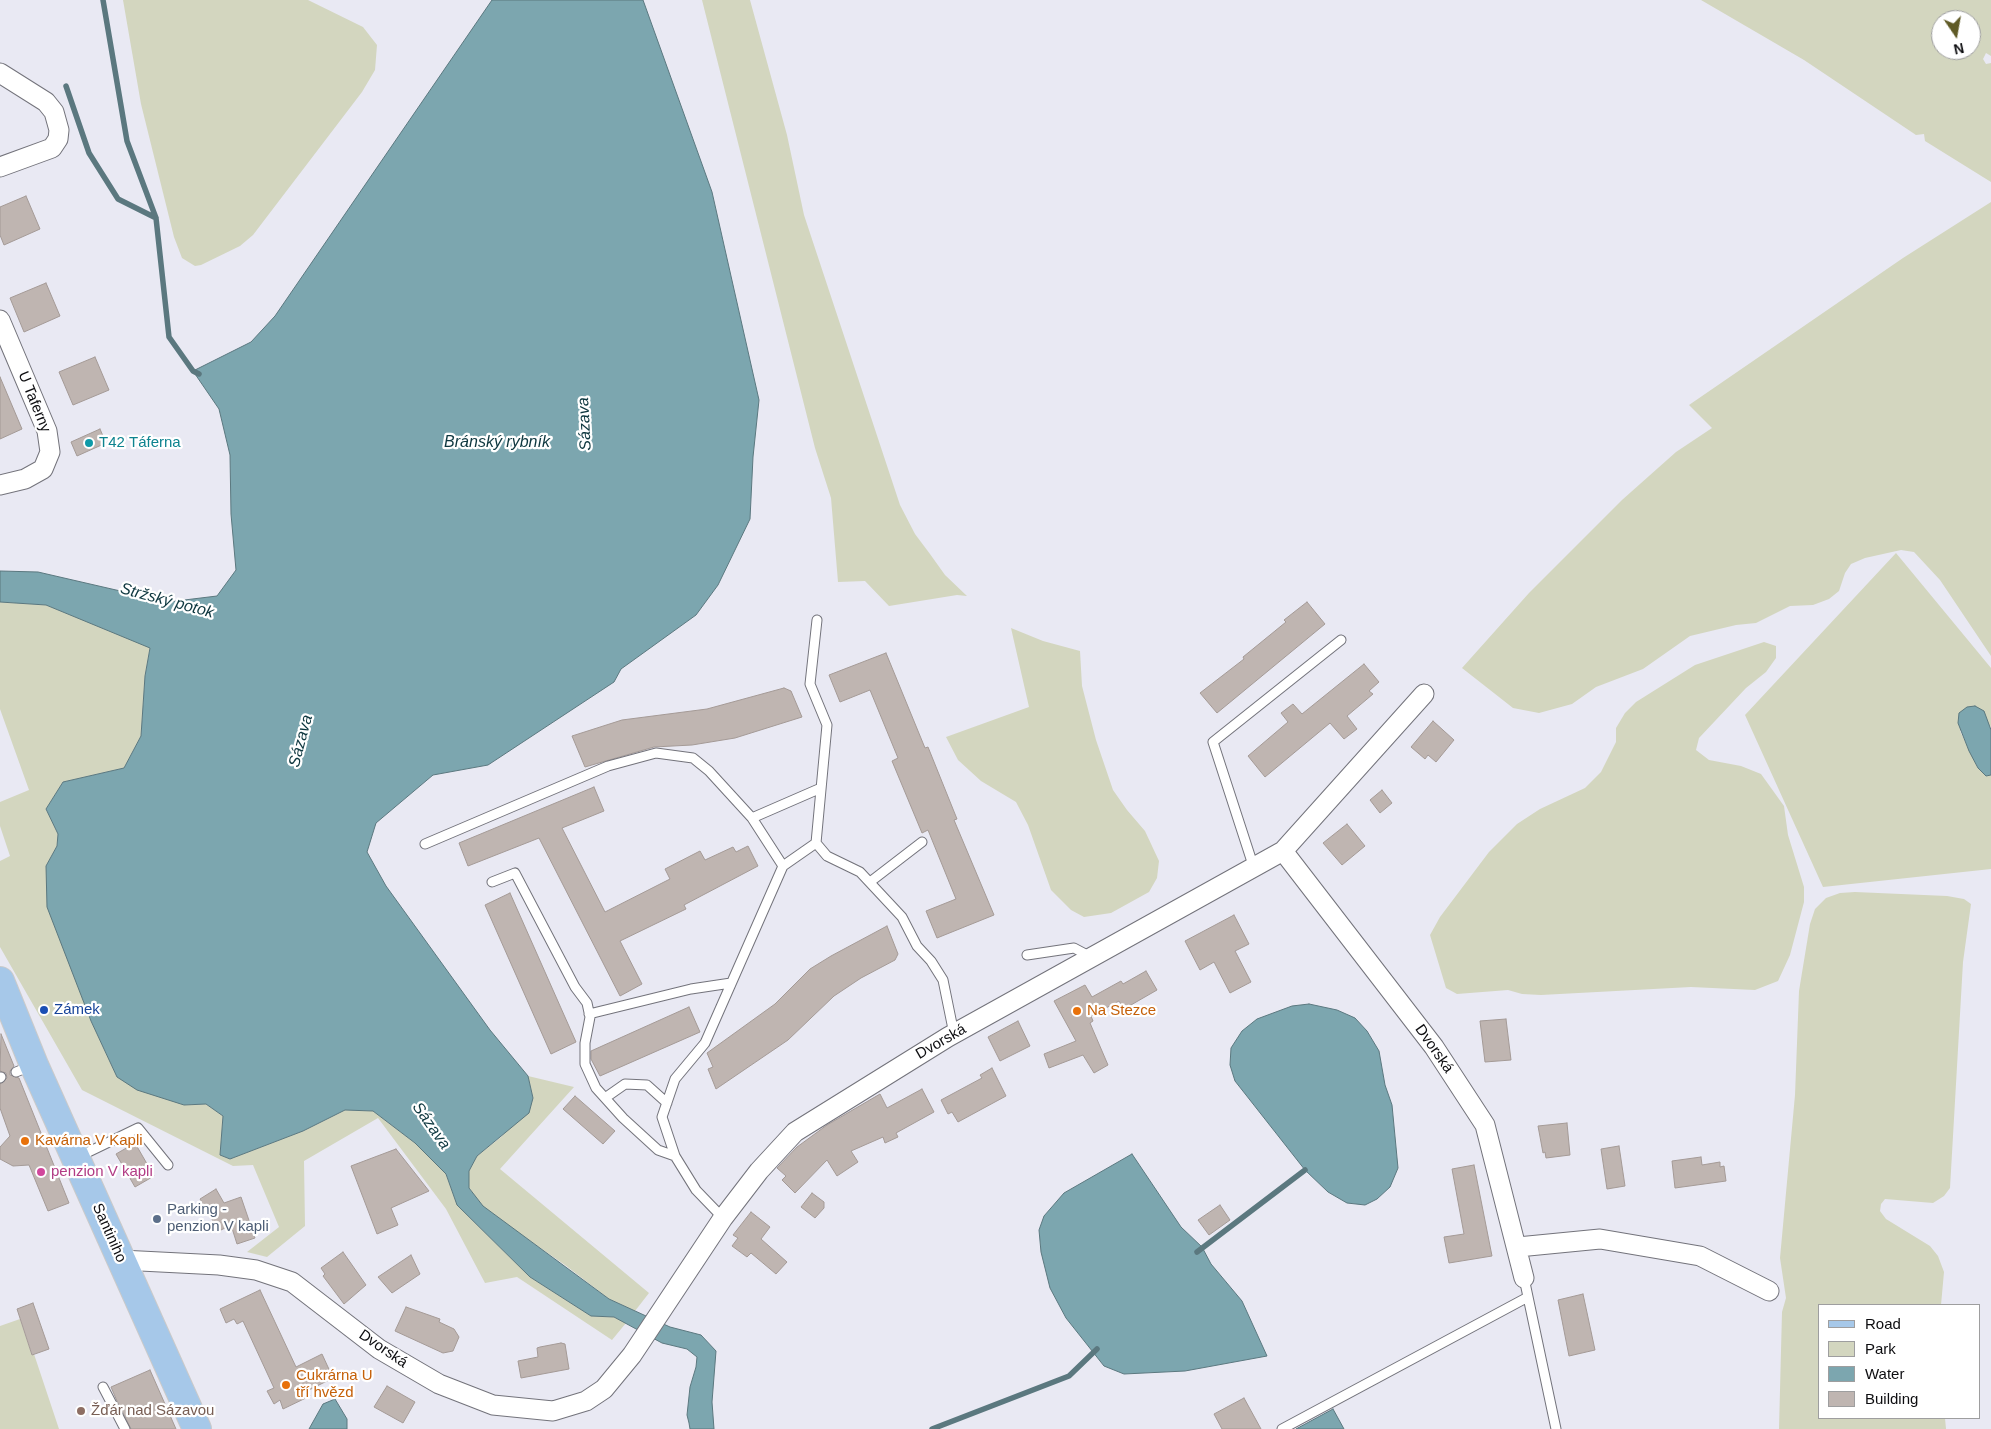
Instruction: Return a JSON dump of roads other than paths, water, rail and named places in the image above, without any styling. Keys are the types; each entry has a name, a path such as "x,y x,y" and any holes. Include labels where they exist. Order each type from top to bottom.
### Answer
{"main road":[{"name":"Santiniho","path":"0,981 25,1068 76,1159 197,1429"}],"street":[{"path":"0,73 46,102 58,120 58,139 52,148 0,167"},
{"name":"U Taferny","path":"0,320 47,431 50,452 43,469 25,479 0,486"},
{"name":"Dvorská","path":"121,1260 219,1265 256,1270 292,1282 379,1349 439,1384 492,1405 553,1411 586,1401 604,1389 632,1354 723,1218 759,1171 795,1132 954,1034 1283,851 1424,694"},
{"name":"Dvorská","path":"1283,851 1434,1047 1485,1125 1518,1247 1524,1278"},
{"path":"1518,1247 1600,1238 1700,1256 1769,1291"}],"lane":[{"path":"817,620 810,684 827,725 816,843 827,856 860,872 902,917 917,946 931,961 943,980 954,1034"},
{"path":"1254,868 1213,742 1341,640"},
{"path":"426,844 608,766 656,753 693,758 709,771 752,818 783,866"},
{"path":"752,818 821,788"},
{"path":"870,882 922,842"},
{"path":"723,1218 696,1190 675,1156 662,1117 676,1079 705,1044 783,866 816,843"},
{"path":"492,882 515,872 575,987 587,1003 590,1014 585,1064 596,1088 623,1118 658,1150 675,1156"},
{"path":"1027,955 1074,948 1092,958"},
{"path":"590,1014 691,989 731,983"},
{"path":"605,1098 625,1084 647,1085 667,1103"},
{"path":"76,1159 138,1128 168,1165"},
{"path":"1524,1278 1556,1429"},
{"path":"1282,1429 1528,1297"},
{"path":"103,1387 124,1429"}],"water":[{"name":"Bránský rybník","path":"492,0 643,0 712,192 759,400 753,457 750,519 718,585 696,615 621,669 614,682 488,765 433,775 376,823 367,852 386,886 490,1030 528,1076 533,1098 529,1113 477,1156 469,1171 469,1188 483,1206 609,1299 670,1327 701,1335 716,1351 712,1402 714,1429 690,1429 687,1415 690,1387 697,1357 687,1349 662,1343 614,1317 591,1316 530,1277 457,1205 446,1174 415,1143 373,1111 345,1110 303,1131 230,1159 220,1155 223,1116 206,1104 184,1105 137,1090 117,1077 91,1021 47,907 46,866 57,846 58,834 46,809 63,782 124,768 141,736 145,676 150,648 46,605 0,602 0,571 38,572 168,602 217,596 236,570 231,514 230,455 219,409 193,371 251,342 275,316"},
{"path":"1975,706 1984,711 1991,730 1991,775 1986,776 1978,768 1969,751 1958,723 1959,713 1967,707"},
{"path":"1309,1004 1337,1010 1355,1018 1367,1031 1379,1051 1385,1085 1392,1105 1398,1168 1390,1187 1377,1199 1365,1205 1347,1203 1328,1192 1305,1170 1235,1081 1230,1065 1231,1048 1242,1031 1257,1019 1292,1006"},
{"path":"1132,1154 1181,1227 1202,1247 1211,1264 1242,1301 1267,1356 1185,1371 1124,1374 1104,1366 1066,1318 1050,1288 1041,1252 1039,1230 1044,1216 1064,1193"},
{"path":"335,1399 347,1419 347,1429 309,1429 323,1404"},
{"path":"1333,1409 1344,1429 1296,1429"}],"waterway":[{"path":"103,0 127,141 156,218 169,337 193,371 199,374"},
{"path":"66,86 89,153 118,199 156,218"},
{"path":"1197,1252 1305,1170"},
{"path":"932,1429 1069,1376 1097,1349"}],"place":[{"name":"T42 Táferna","path":"89,443"},
{"name":"Zámek","path":"44,1010"},
{"name":"Na Stezce","path":"1077,1011"},
{"name":"Kavárna V Kapli","path":"25,1141"},
{"name":"penzion V kapli","path":"41,1172"},
{"name":"Parking - penzion V kapli","path":"157,1219"},
{"name":"Cukrárna U tří hvězd","path":"286,1385"},
{"name":"Žďár nad Sázavou","path":"81,1411"}],"water label":[{"name":"Sázava","path":"585,424"},
{"name":"Stržský potok","path":"167,601"},
{"name":"Sázava","path":"301,741"},
{"name":"Sázava","path":"431,1126"}]}
